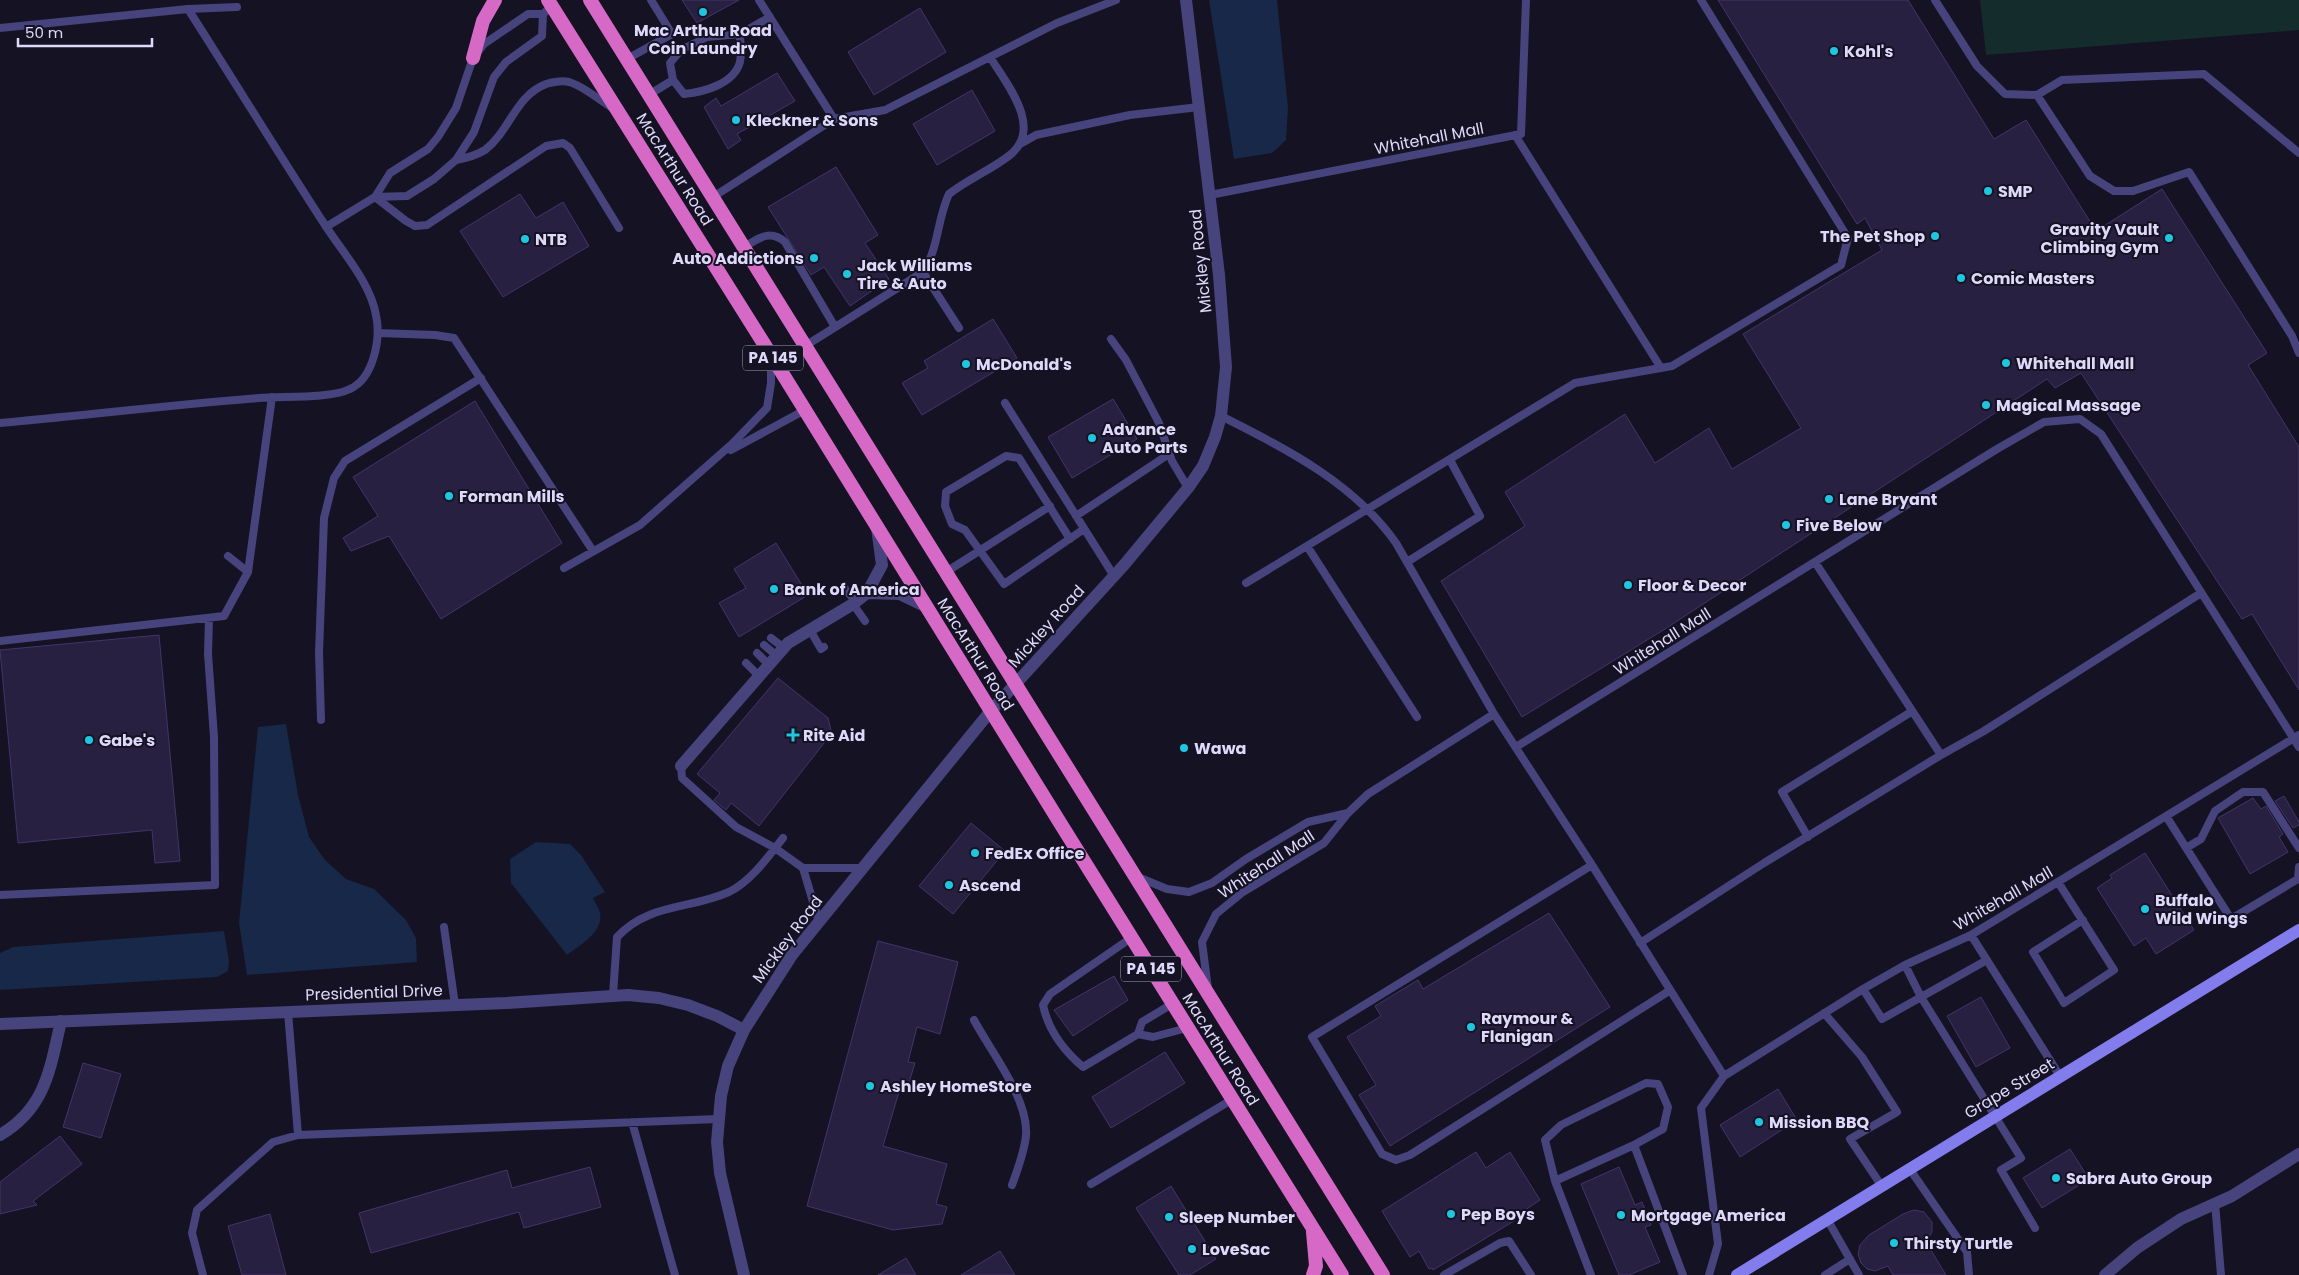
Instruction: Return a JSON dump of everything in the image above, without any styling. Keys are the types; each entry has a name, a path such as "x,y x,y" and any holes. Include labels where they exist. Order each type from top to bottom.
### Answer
{"highway":[{"path":"473,58 484,21 494,0"},
{"name":"MacArthur Road","path":"590,0 1383,1275"},
{"name":"MacArthur Road","path":"551,5 771,355 1172,1004 1342,1275"},
{"path":"1312,1226 1315,1241 1316,1266 1314,1275"}],"main road":[{"name":"Grape Street","path":"1737,1275 2299,930"}],"street":[{"name":"Mickley Road","path":"744,1275 720,1173 718,1119 728,1066 744,1030 792,955 991,711 1114,576 1188,488 1203,466 1221,416 1226,367 1220,276 1186,0"},
{"path":"681,766 777,657 810,630 854,604 866,593 882,565 877,526"},
{"path":"866,593 900,594 927,607"},
{"name":"Presidential Drive","path":"0,1024 455,1005 613,996 659,998 688,1005 717,1016 744,1030"},
{"path":"0,1135 12,1128 27,1114 40,1097 48,1078 61,1021"},
{"path":"2105,1275 2137,1248 2181,1219 2232,1196 2299,1154"}],"lane":[{"path":"627,59 672,34 651,0"},
{"path":"759,0 834,119"},
{"path":"713,197 834,119 885,110 1058,23 1116,0"},
{"path":"1526,0 1521,134 1515,135 1661,368"},
{"path":"1246,583 1575,383 1672,366 1841,265 1848,238 1701,0"},
{"path":"1935,0 1977,66 2005,94 2037,95 2062,80 2204,74 2299,153"},
{"path":"326,227 375,197 390,173 428,149 446,126 456,108 473,58 484,44 528,14 551,5"},
{"path":"375,197 407,196 434,179 456,160 474,132 494,77 506,62 542,36 551,5"},
{"path":"0,28 188,9 237,7"},
{"path":"0,423 272,397 337,393 351,389 364,377 373,359 378,345 378,333 376,314 370,296 188,9"},
{"path":"740,34 740,60 736,71 727,80 701,92 684,94 673,80 670,63 681,50 707,36 740,34 770,17"},
{"path":"990,57 1017,101 1023,116 1024,130 1022,143"},
{"path":"650,94 673,80"},
{"path":"456,160 473,157 486,149 500,135 525,96 540,87 556,81 569,82 619,112"},
{"path":"2037,95 2090,176 2114,191 2134,191 2189,172 2292,336 2299,353"},
{"path":"805,346 923,272 930,261 942,212 949,194 1011,154 1022,143 1036,135 1130,115 1199,107"},
{"name":"Whitehall Mall","path":"1210,195 1515,135"},
{"path":"375,197 406,221 416,226 427,225 546,146 563,143 570,148 619,228"},
{"path":"744,247 768,234 777,236 785,242 835,327"},
{"path":"923,272 959,328"},
{"path":"378,333 435,335 454,338 593,551"},
{"path":"1111,339 1126,360 1159,424 1169,454 1188,488"},
{"path":"564,568 640,525 720,455 767,408 771,383 771,355"},
{"path":"321,720 319,653 324,518 334,478 345,461 481,378"},
{"path":"0,641 224,616 248,572 272,397"},
{"path":"1005,404 1114,576"},
{"path":"720,455 805,410"},
{"path":"1221,416 1298,456 1354,495 1366,509 1379,519 1407,562 1494,714 1592,864 1669,991 1724,1076"},
{"name":"Whitehall Mall","path":"1516,747 1997,449 2044,422 2080,419 2101,434 2201,593 2296,737 2299,747"},
{"path":"1076,516 1169,454"},
{"path":"1070,540 1019,458 1006,456 946,492 945,506 952,524 965,530 982,550 1004,584 1070,540 1084,529"},
{"path":"1407,562 1480,516 1450,460"},
{"path":"946,572 1050,506"},
{"path":"1307,546 1417,717"},
{"path":"228,556 248,572"},
{"path":"1815,562 1911,712 1941,755"},
{"path":"844,588 852,597 866,593"},
{"path":"1640,943 2201,593"},
{"path":"854,604 865,621"},
{"path":"0,895 215,885 214,738 208,654 209,618"},
{"path":"810,630 821,649 824,647"},
{"path":"771,638 777,657"},
{"path":"764,645 777,657"},
{"path":"756,653 777,657"},
{"path":"746,663 759,676"},
{"path":"1808,837 1782,792 1911,712"},
{"name":"Whitehall Mall","path":"1210,998 1202,942 1216,914 1243,892 1324,843 1348,812 1368,794 1494,714"},
{"name":"Whitehall Mall","path":"1709,1275 1718,1244 1701,1108 1724,1076 1863,989 1906,965 1971,935 2296,737"},
{"path":"681,766 682,778 736,826 775,848 803,868 863,868"},
{"path":"2186,848 2201,839 2215,811 2243,792 2263,792 2299,848"},
{"name":"Whitehall Mall","path":"1132,874 1167,889 1189,892 1212,883 1246,859 1308,822 1348,812"},
{"path":"2166,816 2230,919 2298,879 2299,867"},
{"path":"613,996 616,937 629,924 647,914 707,900 731,891 753,874 783,838"},
{"path":"1592,864 1312,1037 1382,1154 1396,1160 1410,1155 1669,991"},
{"path":"803,868 819,922"},
{"path":"2058,882 2083,920 2114,970 2064,1003 2033,952 2083,920"},
{"path":"444,926 455,1005"},
{"path":"1971,935 2060,1076"},
{"path":"1132,938 1050,994 1043,1004 1047,1021 1068,1055 1082,1066 1138,1034 1153,1037 1188,1028"},
{"path":"1863,989 1882,1019 1987,960"},
{"path":"1906,965 1921,997 2022,1158 2001,1170 2035,1228"},
{"path":"1138,1034 1142,1022 1172,1004"},
{"path":"288,1012 298,1135"},
{"path":"1824,1013 1862,1057 1897,1112 1850,1139 1882,1185"},
{"path":"974,1020 1022,1105 1026,1135 1012,1185"},
{"path":"1556,1181 1634,1145 1663,1129 1668,1107 1658,1084 1646,1083 1561,1125 1545,1140 1556,1181 1591,1275"},
{"path":"1092,1184 1233,1099"},
{"path":"203,1275 192,1233 197,1210 274,1142 298,1135 718,1119"},
{"path":"632,1122 674,1275"},
{"path":"1634,1145 1683,1275"},
{"path":"1909,1168 1967,1252 1969,1275"},
{"path":"2215,1203 2221,1275"},
{"path":"1827,1219 1859,1275"},
{"path":"1444,1275 1500,1243 1509,1241 1531,1275"},
{"path":"1825,1275 1850,1259"}],"green space":[{"path":"1980,0 2299,0 2299,30 1986,55"}],"water":[{"path":"1209,0 1277,0 1288,108 1286,140 1272,153 1234,159"},
{"path":"286,724 298,795 309,837 325,860 346,879 374,889 406,920 416,938 417,962 247,975 239,923 258,727"},
{"path":"536,842 570,844 581,855 605,892 593,898 600,913 598,926 590,938 567,955 511,883 510,859"},
{"path":"224,931 229,961 228,971 217,977 0,990 0,953 13,947"}],"building":[{"name":"Mac Arthur Road Coin Laundry","path":"682,0 739,0 697,23"},
{"name":"Whitehall Mall","path":"1718,0 1908,0 1994,139 2026,120 2096,231 2162,189 2267,353 2248,365 2299,447 2299,690 2252,614 2242,619 2081,373 2055,388 2047,379 1665,629 1522,717 1441,581 1525,526 1505,492 1625,414 1655,463 1709,428 1732,469 1801,428 1743,334 1882,250 1865,218 1857,224"},
{"path":"920,8 946,52 874,95 848,52"},
{"name":"Kleckner & Sons","path":"777,73 795,101 737,134 741,140 728,149 704,107 716,98 721,106"},
{"path":"972,90 995,131 937,165 913,124"},
{"path":"836,167 878,235 865,243 889,279 850,306 824,267 811,275 768,207"},
{"name":"NTB","path":"520,194 536,218 563,202 589,246 503,297 460,231"},
{"name":"McDonald's","path":"993,319 1017,358 922,415 902,383 928,368 924,361"},
{"name":"Advance Auto Parts","path":"1113,399 1137,439 1072,478 1048,437"},
{"name":"Forman Mills","path":"475,401 562,543 441,619 389,536 351,551 343,538 378,516 353,477"},
{"name":"Bank of America","path":"776,543 808,595 739,637 719,603 746,588 734,569"},
{"name":"Gabe's","path":"159,635 180,861 155,863 152,830 18,843 0,650"},
{"name":"Rite Aid","path":"778,678 828,718 831,730 828,738 759,826 731,803 726,810 714,800 720,793 697,774"},
{"path":"2284,796 2299,822 2299,825 2293,828 2275,801"},
{"path":"2253,798 2261,809 2266,806 2283,834 2279,837 2288,852 2250,874 2218,818"},
{"path":"971,823 1005,851 953,914 919,886"},
{"name":"Buffalo Wild Wings","path":"2145,853 2194,930 2156,954 2146,938 2134,946 2097,888 2112,878 2110,875"},
{"name":"Raymour & Flanigan","path":"1549,913 1610,1007 1390,1146 1359,1095 1376,1085 1347,1037 1381,1016 1375,1006 1418,980 1423,989"},
{"name":"Ashley HomeStore","path":"878,941 958,962 940,1034 917,1027 908,1062 915,1063 908,1086 901,1085 883,1146 947,1164 936,1204 947,1207 942,1224 893,1230 807,1206"},
{"path":"1114,976 1128,1000 1073,1036 1054,1010"},
{"path":"1981,997 2010,1048 1976,1067 1947,1016"},
{"path":"1165,1052 1185,1083 1111,1128 1092,1097"},
{"path":"83,1063 121,1074 101,1138 63,1127"},
{"name":"Mission BBQ","path":"1778,1089 1797,1120 1740,1157 1720,1125"},
{"path":"60,1136 82,1164 33,1201 37,1205 0,1214 0,1182"},
{"name":"Sabra Auto Group","path":"2070,1149 2089,1179 2042,1208 2023,1178"},
{"name":"Pep Boys","path":"1476,1152 1486,1168 1510,1152 1540,1200 1513,1218 1514,1221 1433,1270 1432,1268 1429,1269 1419,1251 1410,1257 1382,1211"},
{"path":"590,1167 601,1207 524,1228 519,1212 371,1253 359,1213 507,1170 512,1188"},
{"name":"Mortgage America","path":"1619,1167 1635,1205 1642,1202 1651,1225 1645,1227 1660,1262 1629,1275 1619,1275 1581,1184"},
{"path":"1171,1186 1216,1259 1190,1275 1179,1275 1136,1208"},
{"name":"Thirsty Turtle","path":"1914,1210 1924,1212 1932,1222 1932,1232 1926,1242 1946,1275 1893,1275 1888,1266 1875,1271 1867,1269 1861,1263 1858,1254 1860,1245 1869,1235 1903,1214"},
{"path":"270,1214 286,1275 242,1275 228,1226"},
{"path":"1000,1251 1015,1275 961,1275"},
{"path":"906,1258 916,1275 878,1275"}],"place":[{"name":"Mac Arthur Road Coin Laundry","path":"703,12"},
{"name":"Kohl's","path":"1834,51"},
{"name":"Kleckner & Sons","path":"736,120"},
{"name":"SMP","path":"1988,191"},
{"name":"The Pet Shop","path":"1935,236"},
{"name":"Gravity Vault Climbing Gym","path":"2169,238"},
{"name":"NTB","path":"525,239"},
{"name":"Auto Addictions","path":"814,258"},
{"name":"Jack Williams Tire & Auto","path":"847,274"},
{"name":"Comic Masters","path":"1961,278"},
{"name":"Whitehall Mall","path":"2006,363"},
{"name":"McDonald's","path":"966,364"},
{"name":"Magical Massage","path":"1986,405"},
{"name":"Advance Auto Parts","path":"1092,438"},
{"name":"Forman Mills","path":"449,496"},
{"name":"Lane Bryant","path":"1829,499"},
{"name":"Five Below","path":"1786,525"},
{"name":"Floor & Decor","path":"1628,585"},
{"name":"Bank of America","path":"774,589"},
{"name":"Rite Aid","path":"793,735"},
{"name":"Gabe's","path":"89,740"},
{"name":"Wawa","path":"1184,748"},
{"name":"FedEx Office","path":"975,853"},
{"name":"Ascend","path":"949,885"},
{"name":"Buffalo Wild Wings","path":"2145,909"},
{"name":"Raymour & Flanigan","path":"1471,1027"},
{"name":"Ashley HomeStore","path":"870,1086"},
{"name":"Mission BBQ","path":"1759,1122"},
{"name":"Sabra Auto Group","path":"2056,1178"},
{"name":"Pep Boys","path":"1451,1214"},
{"name":"Mortgage America","path":"1621,1215"},
{"name":"Sleep Number","path":"1169,1217"},
{"name":"Thirsty Turtle","path":"1894,1243"},
{"name":"LoveSac","path":"1192,1249"}]}
